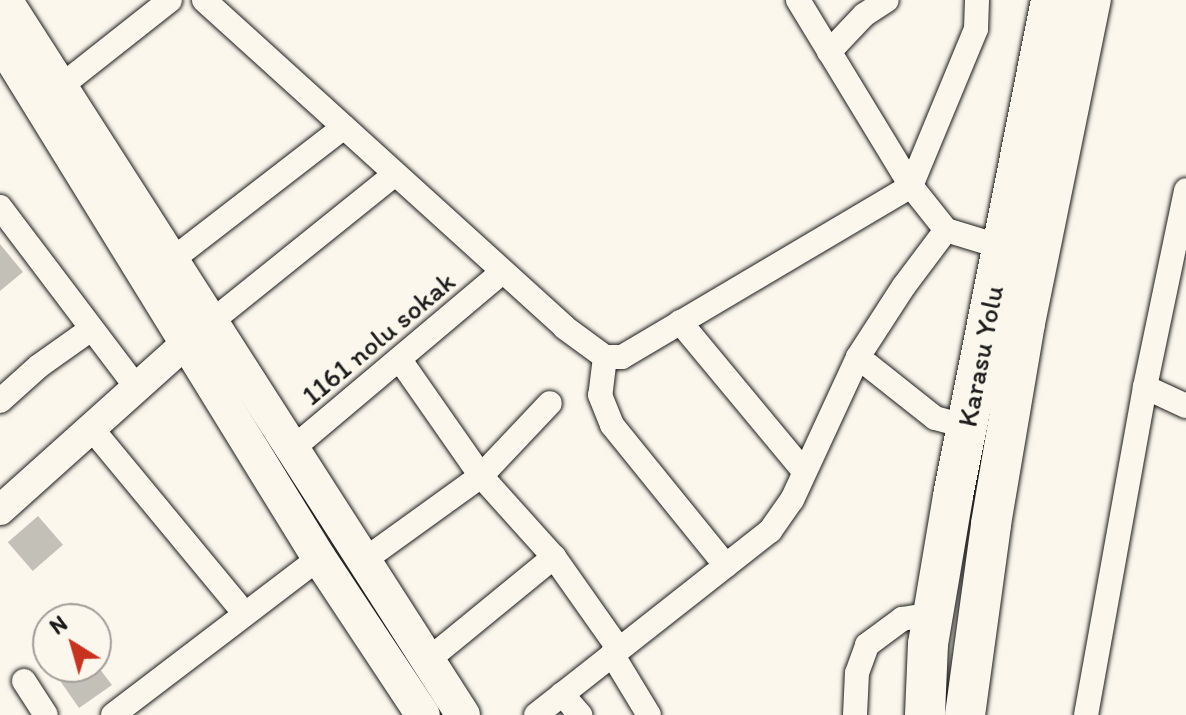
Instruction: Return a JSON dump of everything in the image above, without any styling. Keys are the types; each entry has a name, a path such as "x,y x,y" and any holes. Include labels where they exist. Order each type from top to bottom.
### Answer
{"highway":[{"name":"Karasu Yolu","path":"925,715 933,614 965,426 1051,0"},
{"path":"965,715 989,540 1025,323 1091,0"}],"main road":[{"path":"5,0 173,259 199,332 319,558 423,715"},
{"path":"0,40 199,332 292,449 463,715"}],"street":[{"path":"60,87 170,0"},
{"path":"204,0 502,272 564,327 605,357 622,357 911,186 976,29 977,0"},
{"path":"798,0 911,186 946,230 1002,247"},
{"path":"829,52 864,15 887,0"},
{"path":"173,259 344,127"},
{"path":"0,510 199,332 394,175"},
{"path":"1086,715 1145,387 1186,190"},
{"path":"0,207 137,388"},
{"path":"536,715 770,531 792,500 803,470 858,357 904,286 946,230"},
{"name":"1161 nolu sokak","path":"292,449 502,272"},
{"path":"680,322 803,470"},
{"path":"0,401 39,366 91,329"},
{"path":"605,357 600,395 612,425 726,566"},
{"path":"858,357 935,418 965,426"},
{"path":"400,360 481,476 554,557 615,652 649,715"},
{"path":"1145,387 1186,406"},
{"path":"363,561 481,476 550,403"},
{"path":"92,429 244,613"},
{"path":"428,660 554,557"},
{"path":"113,715 319,558"},
{"path":"855,715 857,673 867,645 902,619 933,614"},
{"path":"24,681 46,715"},
{"path":"562,694 580,715"}],"building":[{"path":"0,244 23,272 0,291"},
{"path":"38,516 63,545 33,571 8,542"},
{"path":"62,683 112,685 79,708"}]}
